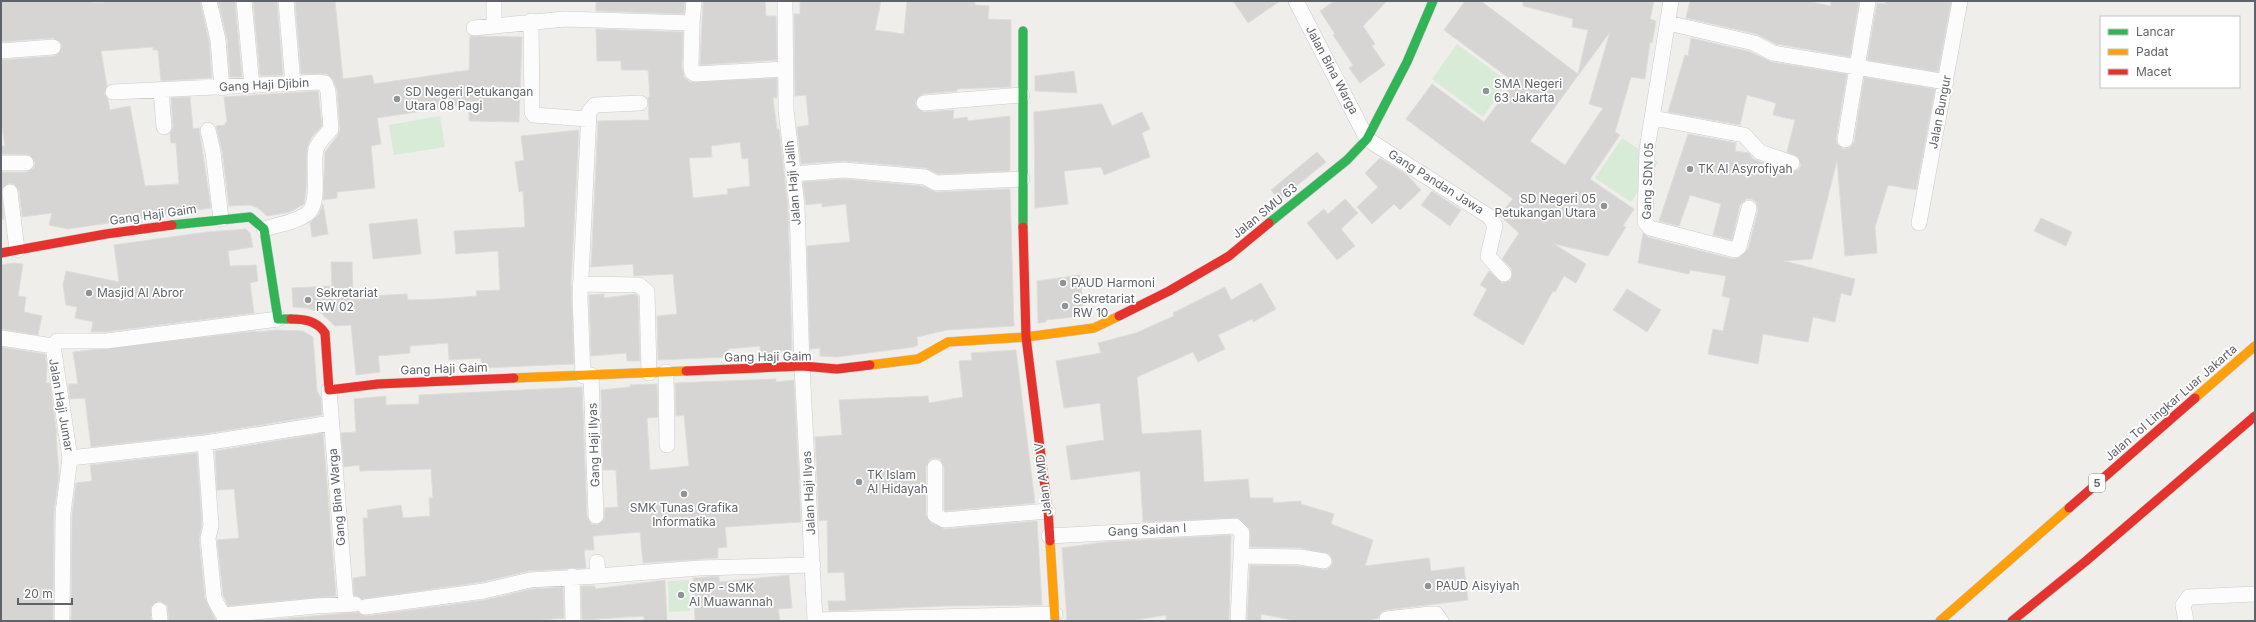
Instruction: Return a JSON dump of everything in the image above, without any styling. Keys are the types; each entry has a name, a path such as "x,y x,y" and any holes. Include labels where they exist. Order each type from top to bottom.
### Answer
{"main road":[{"name":"Jalan SMU 63","path":"1026,337 1094,328 1168,291 1229,256 1347,160 1367,139 1407,62 1433,1"},
{"name":"Jalan AMD V","path":"1023,31 1022,179 1026,337 1048,511 1055,617"},
{"name":"Gang Haji Gaim","path":"1,253 106,234 221,218 250,217 264,229"},
{"path":"264,229 278,319 301,319 322,326 325,333 329,390"},
{"name":"Gang Haji Gaim","path":"329,390 378,384 649,372 802,366 821,369 845,368 918,359 925,356 939,344 948,342 1026,337"},
{"name":"Jalan Tol Lingkar Luar Jakarta","path":"1940,621 2255,346"},
{"path":"2012,621 2086,561 2255,416"}],"street":[{"path":"209,1 218,40 222,88"},
{"path":"244,1 252,86"},
{"path":"286,1 293,84"},
{"path":"494,1 494,25"},
{"path":"694,1 692,22 692,72 695,74 785,69"},
{"name":"Jalan Haji Jalih","path":"785,1 786,110 797,206 802,366"},
{"name":"Jalan Bina Warga","path":"1296,1 1367,139"},
{"name":"Gang SDN 05","path":"1671,1 1647,149 1645,198 1646,225 1736,250 1739,247 1748,208"},
{"path":"1845,140 1868,1"},
{"name":"Jalan Bungur","path":"1919,223 1960,1"},
{"path":"474,28 565,19 692,22"},
{"path":"531,22 532,112 534,115 588,119 589,112 595,105 640,104"},
{"path":"1668,23 1754,43 1773,53 1946,82"},
{"path":"1,51 53,47"},
{"name":"Gang Haji Djibin","path":"113,92 222,88 320,82 327,86 331,129 319,142 316,151 314,201 311,210 302,217 264,229"},
{"path":"161,90 164,127"},
{"path":"924,104 1022,95"},
{"path":"1653,118 1744,135 1760,152 1792,163"},
{"name":"Gang Haji Ilyas","path":"588,119 580,284 596,516"},
{"path":"208,130 213,152 221,218"},
{"name":"Gang Pandan Jawa","path":"1367,139 1490,217 1495,226 1488,256 1504,274"},
{"path":"1,163 26,163"},
{"path":"793,174 851,170 925,177 936,183 1022,179"},
{"path":"10,192 17,250"},
{"path":"580,284 639,285 646,292 649,372"},
{"name":"Jalan Haji Jumar","path":"62,621 64,513 70,458 53,346 57,341 106,341 278,319"},
{"path":"1,338 53,346"},
{"name":"Jalan Haji Ilyas","path":"802,366 815,620"},
{"path":"666,372 667,445"},
{"name":"Gang Bina Warga","path":"329,390 346,603"},
{"path":"70,458 205,443 331,423"},
{"path":"205,443 211,526 208,538 214,597 216,604 225,618 346,603 364,605 365,614 484,591 530,580 572,576 597,569 813,565"},
{"path":"935,467 935,515 944,520 1048,511"},
{"name":"Gang Saidan I","path":"1049,536 1230,525 1235,526 1242,533 1243,556"},
{"path":"1238,621 1243,556 1300,557 1324,561"},
{"path":"572,576 573,621"},
{"path":"2186,621 2183,605 2189,597 2255,594"},
{"path":"1387,619 1436,614 1441,621"},
{"path":"815,620 1055,617"}],"green space":[{"path":"1457,44 1508,82 1483,117 1432,79"},
{"path":"440,116 445,147 394,155 389,125"},
{"path":"1622,138 1658,162 1631,202 1595,178"},
{"path":"689,580 690,611 669,612 668,581"}],"building":[{"path":"1,1 92,1 93,3 117,1 200,1 209,41 212,78 161,81 158,50 153,50 153,47 101,51 107,86 104,93 108,100 110,110 130,106 145,186 179,184 176,143 171,143 170,134 173,126 171,98 190,97 193,129 199,128 211,208 68,229 49,225 52,213 22,217 19,191 14,184 9,183 2,189 4,219 1,220 1,172 26,172 34,168 35,163 30,155 1,154 1,146 5,146 1,120 1,60 54,56 58,54 62,47 60,42 53,38 1,42"},
{"path":"218,1 235,1 242,77 230,77 227,39"},
{"path":"253,1 277,1 283,75 260,76"},
{"path":"295,1 335,1 343,79 372,75 374,84 469,70 470,36 522,37 519,122 469,121 469,104 377,118 381,144 371,146 375,188 337,192 337,198 323,200 325,152 338,135 340,129 337,90 333,80 327,74 301,74"},
{"path":"596,1 685,1 684,14 596,11"},
{"path":"703,1 765,1 766,16 776,16 777,60 700,65"},
{"path":"800,1 881,1 875,30 904,34 907,1 975,1 975,5 989,6 988,19 1011,20 1011,87 957,89 957,91 923,94 919,96 915,103 917,108 924,112 954,110 953,119 967,117 968,121 1010,116 1010,171 938,174 926,168 845,161 801,164 797,127 809,125 806,95 795,96 794,14 800,14"},
{"path":"1233,1 1280,1 1248,23"},
{"path":"1334,1 1387,1 1363,26 1375,44 1372,46 1385,65 1360,83 1349,68 1353,65 1333,35 1335,34 1320,11"},
{"path":"1465,1 1481,1 1578,74 1588,30 1572,27 1573,19 1523,6 1523,1 1654,1 1650,19 1656,21 1652,43 1650,42 1645,79 1631,77 1615,132 1620,135 1590,179 1634,209 1623,226 1626,227 1608,256 1554,244 1586,264 1576,283 1564,276 1555,292 1553,291 1523,345 1473,315 1487,289 1480,285 1489,271 1502,283 1510,281 1512,277 1511,268 1502,259 1519,233 1499,215 1513,199 1406,119 1432,84 1484,122 1514,82 1444,30","holes":["1610,32 1589,104 1603,108 1565,165 1530,141"]},
{"path":"1690,1 1808,1 1830,6 1831,1 1859,1 1850,57 1776,44 1756,34 1686,18"},
{"path":"1885,1 1951,2 1938,72 1867,60 1877,3 1885,4"},
{"path":"596,29 683,32 682,67 684,77 690,82 777,78 777,98 773,98 777,129 779,129 788,207 792,350 775,351 775,355 760,356 760,346 728,349 728,357 658,360 657,316 677,314 673,274 634,276 633,264 591,267 598,121 649,120 648,97 650,97 648,70 621,70 621,61 597,61","holes":["740,142 742,159 748,158 750,186 727,189 728,194 693,198 689,158 712,157 711,146"]},
{"path":"1691,38 1751,52 1772,62 1847,74 1836,139 1837,144 1843,149 1849,148 1854,142 1864,77 1935,89 1916,190 1888,185 1875,227 1877,253 1845,256 1837,161 1812,259 1784,261 1855,279 1851,296 1841,293 1835,322 1813,317 1808,342 1763,334 1758,364 1708,354 1713,329 1723,331 1730,298 1722,296 1726,276 1690,270 1689,274 1638,263 1643,233 1648,237 1733,259 1740,257 1748,249 1758,210 1756,202 1752,199 1746,199 1740,205 1732,240 1713,235 1721,204 1690,195 1679,226 1659,221 1688,134 1736,143 1735,151 1749,153 1753,159 1789,172 1798,170 1801,166 1798,157 1787,152 1795,120 1773,115 1776,103 1747,95 1740,125 1668,112 1685,55 1688,56"},
{"path":"1074,71 1077,93 1035,91 1035,76"},
{"path":"318,91 322,126 311,138 307,148 306,192 304,204 290,212 267,216 258,208 250,205 229,206 222,151 216,126 225,125 227,122 224,97"},
{"path":"1102,104 1112,126 1142,112 1150,129 1142,133 1150,157 1104,175 1101,167 1064,171 1068,204 1035,208 1034,112"},
{"path":"579,130 571,283 574,364 482,368 481,358 449,360 448,343 410,346 410,353 378,356 380,372 356,375 351,325 335,326 321,313 307,308 293,307 292,288 332,286 331,262 352,262 353,297 407,294 408,300 439,299 477,296 476,291 500,290 498,251 456,254 454,231 525,227 523,191 519,192 515,162 524,160 521,136"},
{"path":"1317,152 1326,162 1279,200 1271,190"},
{"path":"1380,158 1407,175 1421,190 1400,210 1394,204 1372,224 1357,207 1378,187 1365,173"},
{"path":"844,179 922,186 936,192 1010,189 1014,326 947,330 917,337 918,345 914,347 837,357 820,356 820,348 810,349 807,246 850,242 846,204 822,207 822,203 806,205 803,182"},
{"path":"1432,191 1461,210 1450,226 1421,205"},
{"path":"1345,199 1358,213 1341,229 1355,246 1337,260 1307,223 1324,209 1328,214"},
{"path":"323,204 328,234 312,237 310,223 319,214"},
{"path":"2041,218 2072,232 2066,246 2034,231"},
{"path":"417,219 421,254 373,259 369,224"},
{"path":"246,229 250,233 253,247 228,251 230,266 256,265 258,281 250,283 254,313 105,332 91,332 93,322 75,318 77,307 66,305 63,285 66,271 119,282 114,245 207,232"},
{"path":"13,263 23,264 18,296 26,297 24,312 42,316 38,335 1,329 1,265"},
{"path":"1080,275 1084,316 1046,320 1046,322 1038,323 1037,281"},
{"path":"1261,283 1276,309 1253,322 1252,319 1218,335 1225,349 1198,362 1193,352 1137,377 1142,434 1201,430 1204,482 1248,479 1250,498 1273,498 1273,503 1301,501 1301,504 1334,514 1331,524 1373,540 1365,566 1429,558 1431,571 1464,567 1468,600 1386,610 1381,612 1378,618 1366,621 1297,621 1261,614 1261,621 1247,621 1250,565 1299,566 1327,570 1333,563 1330,554 1300,548 1250,547 1250,529 1238,518 1143,522 1140,471 1071,480 1066,446 1104,440 1100,403 1064,408 1056,361 1101,353 1098,343 1136,333 1174,316 1173,313 1225,287 1231,300"},
{"path":"1627,289 1661,310 1647,332 1613,310"},
{"path":"604,294 604,298 636,294 638,296 640,361 627,361 626,353 591,356 589,295"},
{"path":"276,330 303,331 313,337 317,391 321,398 322,415 204,434 91,447 85,398 70,399 68,384 78,384 73,352"},
{"path":"1,347 45,354 47,367 46,383 50,383 57,435 59,475 54,513 53,621 1,621"},
{"path":"1016,350 1035,503 946,511 944,510 944,467 940,459 935,458 930,459 926,467 926,515 931,523 945,529 1037,521 1042,605 944,606 829,611 828,601 846,601 844,572 828,573 827,520 819,521 815,437 842,435 839,400 928,396 929,403 963,397 959,361 972,360 971,353"},
{"path":"776,379 776,382 794,380 801,522 725,527 727,547 718,548 718,558 643,563 640,532 593,536 594,550 584,550 586,568 529,571 482,582 362,599 354,595 353,578 366,576 363,518 368,518 367,510 401,505 403,518 430,516 429,498 433,498 431,469 360,471 359,465 344,467 341,433 356,432 354,399 386,396 386,405 419,404 419,395 582,387 587,516 591,524 597,525 604,520 605,508 618,507 616,470 603,470 601,390 630,387 630,385 657,384 658,417 647,418 650,470 689,466 684,415 676,416 675,383"},
{"path":"323,433 336,596 228,606 223,595 217,540 239,538 234,489 217,490 215,451"},
{"path":"197,453 202,525 199,539 205,598 216,621 169,621 167,605 159,601 151,607 151,621 71,621 72,514 76,483 92,481 90,465"},
{"path":"1231,535 1229,621 1166,621 1166,615 1129,621 1067,621 1062,548 1104,542"},
{"path":"789,575 792,608 778,609 780,621 695,621 693,578 719,576 719,582"},
{"path":"665,580 667,621 644,621 644,616 582,620 581,586 595,586 595,589"},
{"path":"563,587 564,618 530,621 255,621 358,612 366,616 485,600 531,589"}],"traffic: fast":[{"path":"1269,223 1347,160 1367,139 1407,62 1433,1"},
{"path":"1023,31 1023,227"},
{"path":"172,225 250,217 264,229 278,319 291,319"}],"traffic: slow":[{"path":"870,365 918,359 948,342 1026,337 1094,328 1119,316"},
{"path":"2195,398 2255,346"},
{"path":"514,378 686,371"},
{"path":"1940,621 2069,508"},
{"path":"1050,541 1055,621"}],"traffic: jam":[{"path":"1119,316 1169,291 1229,256 1269,223"},
{"path":"1,253 106,234 172,225"},
{"path":"1023,227 1026,337 1048,511 1050,541"},
{"path":"291,319 314,323 325,333 329,390 378,384 514,378"},
{"path":"686,371 802,366 837,369 870,365"},
{"path":"2069,508 2195,398"},
{"path":"2012,621 2086,561 2255,416"}],"place":[{"name":"SMA Negeri 63 Jakarta","path":"1486,91"},
{"name":"SD Negeri Petukangan Utara 08 Pagi","path":"397,99"},
{"name":"TK Al Asyrofiyah","path":"1690,169"},
{"name":"SD Negeri 05 Petukangan Utara","path":"1604,206"},
{"name":"PAUD Harmoni","path":"1063,283"},
{"name":"Masjid Al Abror","path":"89,293"},
{"name":"Sekretariat RW 02","path":"308,300"},
{"name":"Sekretariat RW 10","path":"1065,306"},
{"name":"TK Islam Al Hidayah","path":"859,482"},
{"name":"SMK Tunas Grafika Informatika","path":"684,494"},
{"name":"PAUD Aisyiyah","path":"1428,586"},
{"name":"SMP - SMK Al Muawannah","path":"681,595"}]}
